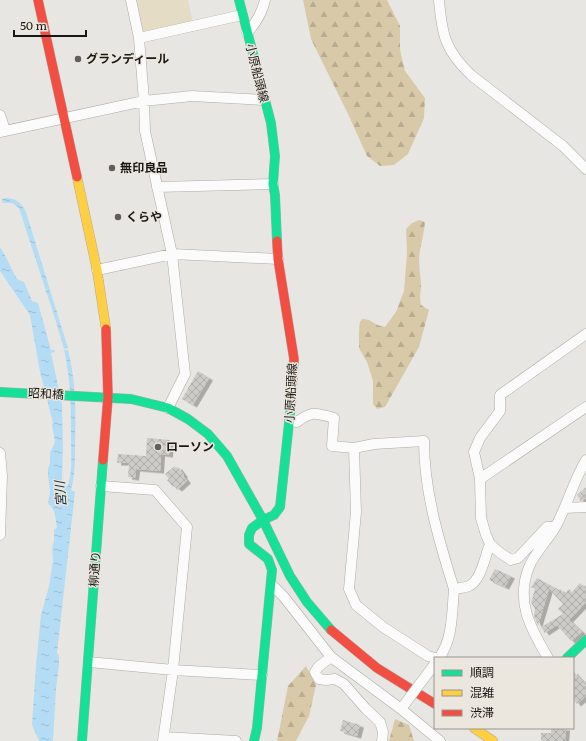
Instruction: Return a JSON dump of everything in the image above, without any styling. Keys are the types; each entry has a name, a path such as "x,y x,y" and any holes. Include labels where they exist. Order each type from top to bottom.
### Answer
{"street":[{"name":"柳通り","path":"38,0 97,270 106,331 108,397 82,741"},
{"path":"131,0 139,38 144,101 144,131 172,254 185,374 168,408"},
{"name":"小原船頭線","path":"239,0 274,138 275,156 273,184 275,195 278,259 294,359 290,422 280,507 274,515 263,520 252,528 249,535 249,544 268,559 272,570 272,585 257,728 254,741"},
{"path":"247,34 257,22 263,10 265,0"},
{"path":"439,0 445,38 450,51 459,64 470,75 563,146 586,169"},
{"path":"139,38 242,15"},
{"path":"0,115 3,131 144,101 192,96 264,100"},
{"path":"157,187 273,184"},
{"path":"97,270 172,254 278,259"},
{"path":"556,526 547,527 518,558 510,560 490,544 481,518 480,479 474,452 480,438 500,411 500,395 586,334"},
{"name":"昭和橋","path":"0,392 131,399 168,408 188,419 208,434 227,456 263,520 290,576 306,602 328,627 378,668 434,703"},
{"path":"480,479 586,407"},
{"path":"290,422 297,422 304,416 313,413 334,418 332,446 354,448 374,444 424,441 424,459 433,513 442,552 454,589 447,644 439,657"},
{"path":"354,448 356,512 349,590 356,605 383,627 434,660"},
{"path":"0,453 0,535"},
{"path":"547,657 532,629 526,612 523,594 529,566 556,526 586,460"},
{"path":"102,486 155,490 187,527 173,670 163,739 236,741"},
{"path":"565,508 586,507"},
{"path":"454,589 471,586 480,576 490,544"},
{"path":"272,585 284,597 331,657 403,707 440,741"},
{"path":"568,657 586,640"},
{"path":"331,657 318,667 315,672 319,680 335,679 344,684 366,709 380,722 383,732 382,741"},
{"path":"89,662 173,670 262,675"},
{"path":"403,707 434,664"},
{"path":"475,729 487,739 493,729"}],"green space":[{"path":"303,0 387,0 400,26 400,50 405,71 425,98 424,118 408,154 394,165 380,166 367,156 311,39"},
{"path":"419,220 425,222 419,258 421,284 420,302 421,305 429,310 419,347 385,407 377,409 373,404 373,381 367,362 359,348 360,322 362,319 366,319 385,327 396,312 404,291 407,253 406,229 412,223"},
{"path":"306,666 316,685 309,716 296,741 277,741 288,686"},
{"path":"395,719 409,725 414,741 389,741"}],"shaded area":[{"path":"135,0 188,0 193,23 145,33 141,31"}],"water":[{"path":"2,199 14,199 19,202 26,212 68,348 64,349 19,208 12,203 3,203"},
{"name":"宮川","path":"0,247 17,279 24,282 32,301 38,303 51,350 55,350 55,352 51,353 62,404 62,481 67,487 71,464 71,418 69,384 64,350 68,350 74,386 75,464 71,490 75,492 57,653 59,656 59,666 53,741 39,741 32,725 41,615 49,586 53,560 52,549 54,530 57,527 54,511 48,504 50,491 48,469 50,463 50,453 55,442 52,425 53,423 40,372 30,315 0,271"}],"building":[{"path":"198,371 209,378 193,405 182,399"},
{"path":"147,438 170,440 169,455 161,454 160,471 136,469 135,478 128,477 129,463 117,463 118,454 146,456"},
{"path":"175,466 176,468 178,467 187,481 178,489 174,486 173,487 167,480 169,479 165,474"},
{"path":"586,487 586,498 581,501 577,495"},
{"path":"495,569 511,576 505,587 489,580"},
{"path":"537,578 559,590 560,589 565,594 569,589 572,592 580,583 586,589 586,602 569,620 582,632 571,641 557,625 545,633 541,627 563,614 558,609 563,604 549,589 538,626 534,616 535,609 531,602 535,589 531,587"},
{"path":"574,672 586,685 586,696 577,704 574,700"},
{"path":"343,720 360,725 357,736 340,731"},
{"path":"551,729 566,729 565,741 541,741 541,733 551,733"}],"traffic: fast":[{"path":"239,0 271,123 275,156 273,184 275,195 277,241"},
{"path":"0,392 131,399 168,408 188,419 208,434 227,456 263,520 290,576 307,602 331,630"},
{"path":"254,741 257,728 272,570 268,559 249,544 249,535 252,528 263,520 274,515 280,507 291,404"},
{"path":"82,741 103,460"},
{"path":"568,657 586,640"}],"traffic: slow":[{"path":"77,177 97,270 106,329"},
{"path":"475,729 493,741"}],"traffic: jam":[{"path":"38,0 77,177"},
{"path":"277,241 278,259 294,359 291,404"},
{"path":"103,460 108,397 106,329"},
{"path":"331,630 377,668 434,703"}],"place":[{"name":"グランディール","path":"78,59"},
{"name":"無印良品","path":"112,168"},
{"name":"くらや","path":"118,217"},
{"name":"ローソン","path":"158,447"}]}
